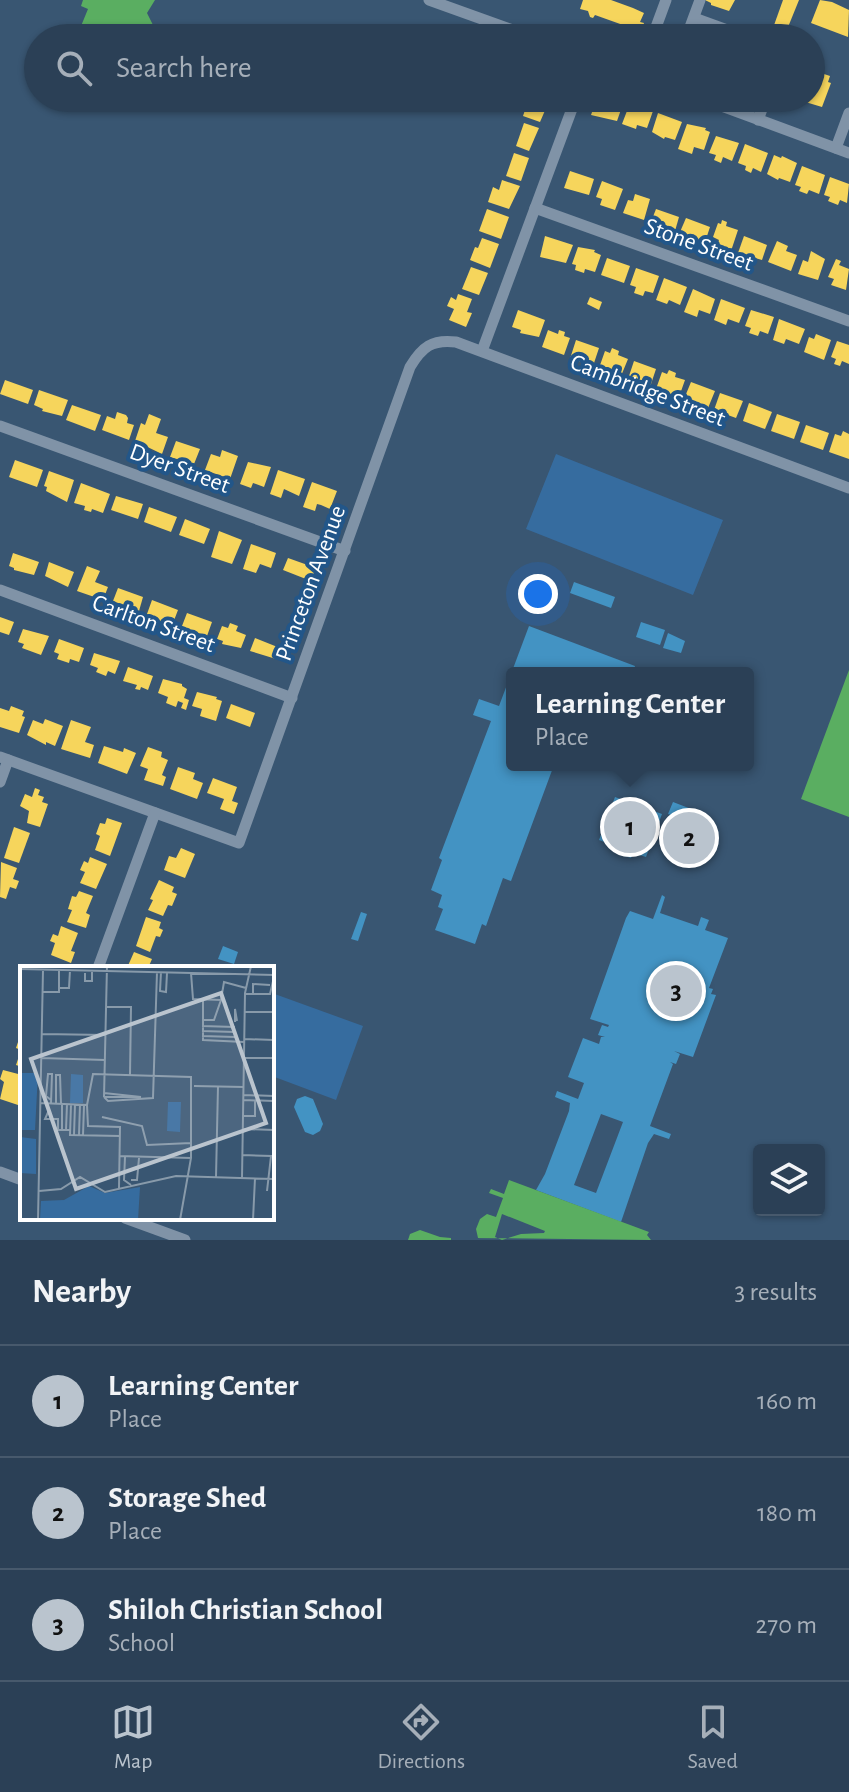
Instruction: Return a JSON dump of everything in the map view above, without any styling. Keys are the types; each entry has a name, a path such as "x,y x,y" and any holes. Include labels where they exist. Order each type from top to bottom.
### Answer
{"street":[{"path":"429,0 496,24"},
{"path":"657,24 666,0"},
{"path":"692,24 700,0"},
{"path":"694,18 710,24"},
{"path":"482,351 571,112"},
{"path":"737,112 849,153"},
{"path":"758,120 761,112"},
{"path":"836,148 849,113"},
{"name":"Stone Street","path":"535,208 849,321"},
{"name":"Cambridge Street","path":"431,342 456,342 482,351 849,488"},
{"name":"Princeton Avenue","path":"155,813 239,843 410,367 419,352 431,342"},
{"name":"Dyer Street","path":"0,426 345,551"},
{"name":"Carlton Street","path":"0,590 292,698"},
{"path":"0,782 4,758 155,813 99,966"},
{"path":"0,1172 20,1177"},
{"path":"130,1220 185,1240"}],"shaded area":[{"path":"556,454 723,520 693,595 526,529"},
{"path":"274,994 363,1026 336,1100 274,1077"}],"building: Homes":[{"path":"583,0 611,0 644,13 640,22 644,23 620,24 595,15 590,17 588,11 580,9"},
{"path":"705,0 735,0 729,11"},
{"path":"783,0 799,0 789,24 774,24"},
{"path":"820,0 849,10 848,37 825,28 825,24 811,23"},
{"path":"825,74 830,76 828,82 831,83 825,99"},
{"path":"524,112 544,112 540,122 523,116"},
{"path":"592,112 620,112 617,121 591,115"},
{"path":"627,112 653,112 647,128 637,125 636,129 622,124"},
{"path":"658,113 682,122 675,140 664,139 652,132"},
{"path":"524,123 539,128 529,151 516,146"},
{"path":"687,124 706,128 710,132 704,150 694,147 692,154 678,149"},
{"path":"716,136 739,143 732,161 723,157 721,163 714,160 716,155 709,153"},
{"path":"745,144 768,153 761,172 753,168 751,173 745,170 746,166 738,163"},
{"path":"514,153 529,158 521,181 506,176"},
{"path":"774,155 797,163 790,182 767,174"},
{"path":"802,166 825,175 819,194 809,190 807,194 799,191 801,187 795,185"},
{"path":"570,171 594,179 589,195 564,188"},
{"path":"830,177 849,184 847,203 840,200 838,205 828,201 830,197 824,195"},
{"path":"502,180 520,186 509,209 488,202 493,187 499,190"},
{"path":"602,181 623,189 615,210 600,205 602,199 596,197"},
{"path":"635,194 650,199 644,220 623,213 628,200 633,201"},
{"path":"487,209 509,217 501,239 479,231"},
{"path":"656,209 679,217 675,231 651,222"},
{"path":"686,218 710,227 705,242 680,232"},
{"path":"722,220 727,222 726,226 738,230 731,251 717,246 719,240 713,237"},
{"path":"545,236 573,245 566,263 540,257"},
{"path":"744,236 767,245 762,260 738,253"},
{"path":"482,238 499,244 490,268 470,260"},
{"path":"777,241 788,246 786,251 797,255 791,271 768,262"},
{"path":"578,247 595,250 601,255 595,272 575,270 576,265 572,264"},
{"path":"811,251 825,259 818,280 798,274 803,260 808,262"},
{"path":"607,258 630,266 624,283 601,275"},
{"path":"836,259 841,261 839,265 849,269 846,290 831,285 834,279 828,277"},
{"path":"471,267 488,273 479,295 462,289"},
{"path":"636,268 659,276 653,293 645,291 643,296 634,293 636,287 630,285"},
{"path":"664,278 687,287 680,305 669,300 667,304 656,300"},
{"path":"693,289 715,299 710,314 699,310 697,317 684,312"},
{"path":"458,294 472,299 467,312 472,313 466,327 449,320 454,309 447,306 451,297 456,300"},
{"path":"590,297 602,302 599,310 587,304"},
{"path":"721,299 745,308 739,323 728,319 726,325 714,320"},
{"path":"518,310 545,320 539,337 520,333 521,330 512,327"},
{"path":"751,310 774,317 768,334 760,331 758,336 749,333 751,328 745,326"},
{"path":"779,319 805,329 799,344 786,339 784,344 773,340"},
{"path":"548,330 558,334 559,330 565,332 564,336 570,338 564,355 542,347"},
{"path":"816,334 831,340 824,360 804,352 809,337 814,339"},
{"path":"576,340 599,348 593,366 576,360 574,367 568,365"},
{"path":"837,341 849,345 849,364 842,361 840,366 834,364 836,359 831,357"},
{"path":"612,348 628,359 621,376 599,368 605,351 610,353"},
{"path":"634,361 656,369 650,387 628,379"},
{"path":"669,370 676,373 675,377 685,380 679,397 656,389 662,372 667,374"},
{"path":"5,380 33,390 28,404 0,394"},
{"path":"691,382 715,391 708,408 684,399"},
{"path":"39,390 68,400 62,416 42,411 34,405"},
{"path":"720,393 743,401 736,418 714,410"},
{"path":"749,403 772,412 765,429 743,421"},
{"path":"72,405 101,415 95,431 66,420"},
{"path":"117,412 126,415 127,423 134,425 129,440 102,430 107,416 115,419"},
{"path":"149,414 161,419 156,433 168,437 162,454 135,441 141,423 145,425"},
{"path":"777,414 800,422 794,439 771,431"},
{"path":"806,425 829,433 823,450 800,442"},
{"path":"843,431 849,434 849,459 829,452 835,434 841,436"},
{"path":"176,441 200,449 194,464 170,457"},
{"path":"222,450 238,456 230,479 205,470 211,454 220,457"},
{"path":"15,460 43,470 37,487 9,477"},
{"path":"248,462 271,467 264,487 253,483 251,488 240,484"},
{"path":"278,470 305,479 299,496 284,489 281,498 270,494"},
{"path":"49,471 74,480 67,502 46,491 47,487 44,486"},
{"path":"312,482 337,491 330,509 317,504 315,511 303,507"},
{"path":"81,483 110,494 103,513 84,510 85,506 74,503"},
{"path":"116,496 143,504 138,519 111,510"},
{"path":"149,507 177,517 171,532 144,522"},
{"path":"185,519 210,529 204,544 179,535"},
{"path":"219,531 242,540 232,564 211,557"},
{"path":"251,544 276,553 271,568 260,564 256,573 243,569"},
{"path":"13,553 39,562 34,575 9,566"},
{"path":"288,558 316,568 311,581 283,570"},
{"path":"49,562 74,572 68,587 45,576"},
{"path":"87,566 100,571 95,582 108,587 103,600 77,591"},
{"path":"118,588 143,597 139,611 113,601"},
{"path":"152,600 178,610 173,623 147,614"},
{"path":"187,613 212,622 207,636 195,634 182,626"},
{"path":"0,617 14,622 9,635 0,632"},
{"path":"230,623 238,626 236,631 246,635 241,648 222,644 223,641 217,639 222,626 228,628"},
{"path":"23,629 49,636 41,655 22,648 24,644 18,642"},
{"path":"255,638 280,648 276,659 250,651"},
{"path":"59,639 84,648 79,662 57,659 59,654 54,652"},
{"path":"94,653 120,661 115,674 108,671 106,676 96,672 98,668 90,665"},
{"path":"128,667 153,676 148,690 141,687 140,690 135,689 137,685 123,681"},
{"path":"163,679 182,684 187,689 184,698 189,700 186,710 181,708 183,703 178,701 176,707 166,703 168,697 158,693"},
{"path":"197,692 222,701 216,721 200,716 202,709 192,706"},
{"path":"231,704 255,713 250,727 226,718"},
{"path":"11,706 24,711 19,733 0,727 0,708 9,711"},
{"path":"45,719 63,726 55,746 27,735 33,720 43,724"},
{"path":"71,720 91,727 85,742 94,745 90,758 61,749"},
{"path":"104,746 136,753 127,774 98,763"},
{"path":"148,747 162,752 161,757 168,760 162,775 166,777 163,786 144,780 148,769 140,766"},
{"path":"178,767 195,773 193,779 203,783 197,799 170,789"},
{"path":"213,778 237,787 232,801 238,803 234,814 220,809 224,799 207,793"},
{"path":"35,788 40,790 38,795 44,797 42,802 48,804 40,827 27,823 29,811 20,806 25,794 32,797"},
{"path":"107,818 122,823 110,856 95,850 100,823 105,824"},
{"path":"14,827 30,833 19,863 4,858"},
{"path":"181,848 195,854 185,878 164,870 169,856 176,858"},
{"path":"90,857 107,864 96,889 80,883 85,872 80,870"},
{"path":"1,862 17,868 13,879 19,881 16,889 10,887 6,899 0,897"},
{"path":"159,880 174,887 172,892 177,894 163,916 148,910"},
{"path":"79,891 93,896 86,913 90,915 86,928 67,922 72,910 68,909 72,896 76,897"},
{"path":"146,917 161,922 159,928 163,930 160,937 156,936 150,952 136,946"},
{"path":"61,926 78,933 71,951 75,952 71,963 51,955 55,943 50,941 53,934 58,936"},
{"path":"134,952 152,959 149,966 128,966"},
{"path":"3,1070 20,1074 18,1105 0,1099 4,1082 0,1079"}],"building: Schools":[{"path":"574,582 615,597 611,608 570,593"},
{"path":"641,622 665,630 660,645 636,637"},
{"path":"529,626 635,666 635,667 514,667"},
{"path":"668,633 685,641 681,653 663,648"},
{"path":"506,687 506,771 552,771 511,881 503,878 486,926 482,924 475,944 435,930 443,909 438,907 442,895 431,890 442,860 439,858 491,721 473,715 479,699 499,706"},
{"path":"615,797 662,814 646,857 633,853 631,858 621,855 623,849 599,840"},
{"path":"673,802 707,815 702,827 668,814"},
{"path":"676,822 709,835 701,853 669,841"},
{"path":"662,895 665,897 660,913 698,926 701,917 709,920 705,930 728,938 709,988 713,989 711,994 716,995 693,1057 674,1051 680,1054 676,1064 670,1062 673,1064 650,1126 671,1134 669,1139 654,1134 648,1143 621,1222 536,1190 569,1111 570,1103 555,1097 557,1091 578,1099 584,1083 568,1077 583,1038 599,1044 601,1037 605,1037 598,1035 602,1025 609,1025 590,1019 626,918 630,911 653,919","holes":["601,1114 623,1122 596,1193 574,1185"]},
{"path":"361,912 367,914 358,941 351,939"},
{"path":"223,946 238,952 234,964 218,959"},
{"path":"305,1096 313,1099 323,1124 320,1131 313,1135 305,1132 294,1107 297,1099"}],"building: Public":[{"path":"83,0 155,0 147,13 152,24 82,24 88,9 81,6"},
{"path":"849,670 849,817 801,799"},
{"path":"509,1180 649,1232 647,1235 651,1240 507,1238 545,1231 502,1214 495,1237 498,1238 478,1238 476,1229 480,1219 487,1214 496,1217 503,1198 489,1193 491,1189 504,1194"},
{"path":"420,1230 451,1240 408,1240 410,1234"}],"place":[{"name":"Learning Center","path":"630,827"},
{"name":"Storage Shed","path":"689,838"},
{"name":"Shiloh Christian School","path":"676,991"}]}
